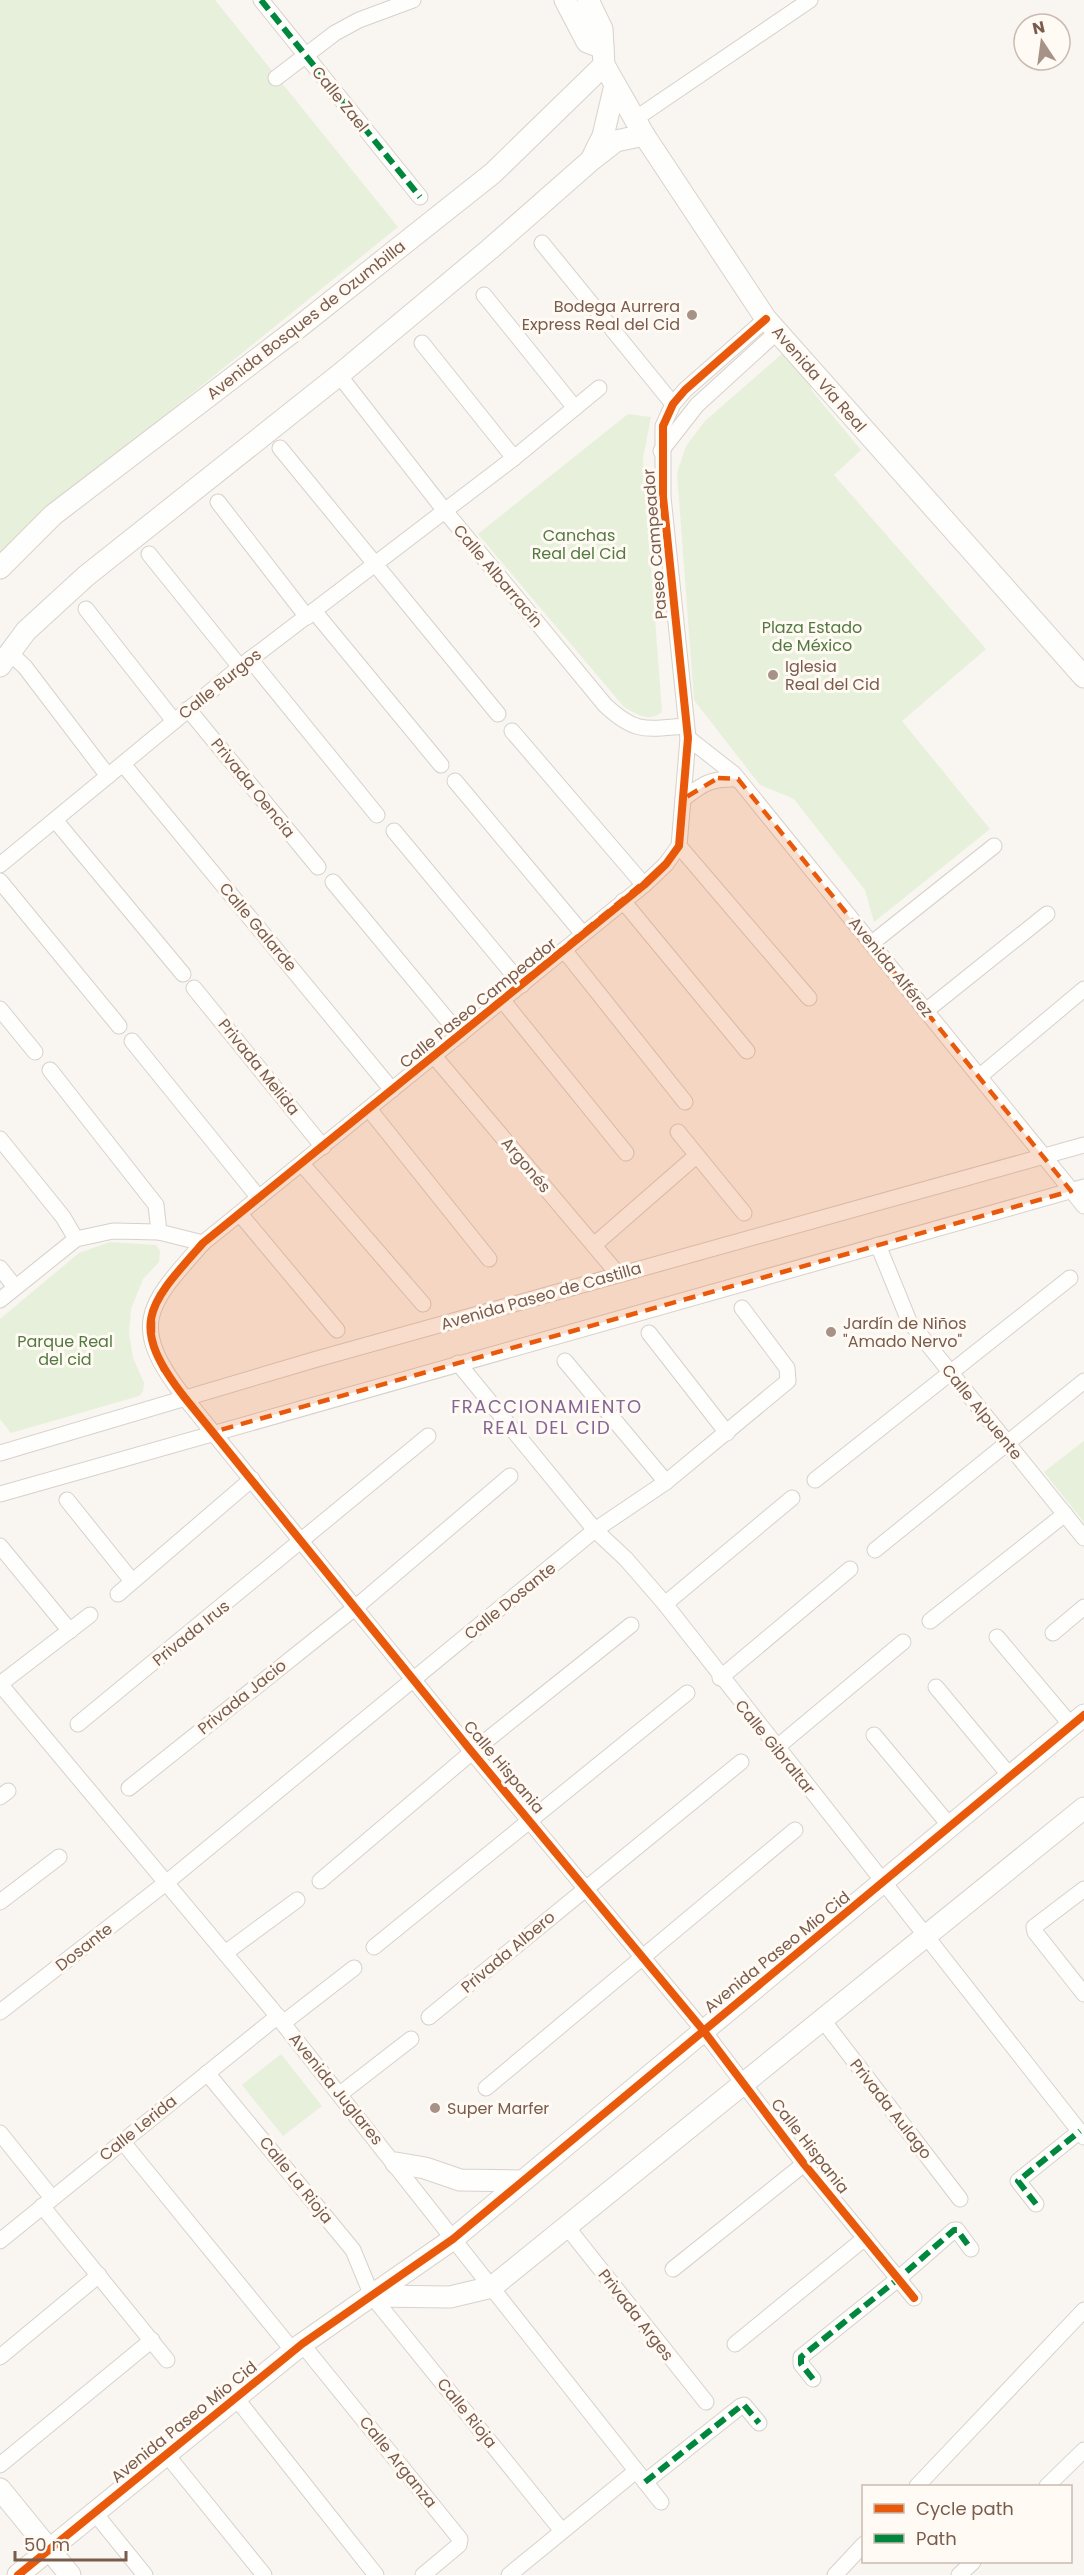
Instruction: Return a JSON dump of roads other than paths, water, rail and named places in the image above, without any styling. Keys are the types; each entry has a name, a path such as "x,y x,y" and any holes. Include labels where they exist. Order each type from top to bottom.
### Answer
{"main road":[{"name":"Avenida Vía Real","path":"564,0 587,42 604,56"},
{"name":"Avenida Vía Real","path":"588,0 602,29 604,56 615,85 639,127 772,325 1084,677"},
{"name":"Avenida Bosques de Ozumbilla","path":"0,568 53,515 299,327 493,173 604,56"},
{"path":"589,162 603,136 615,85"},
{"path":"5,659 26,631 86,576 339,375 490,249 589,162 639,127"},
{"name":"Avenida Paseo Mio Cid","path":"18,2575 298,2348 453,2239 1078,1720"},
{"path":"372,2296 450,2297 492,2287 1084,1808"},
{"path":"396,2163 425,2168 460,2180 522,2181"},
{"path":"0,2489 70,2575"}],"street":[{"name":"Calle Zael","path":"261,0 420,197"},
{"path":"276,78 335,33 359,20 413,0"},
{"path":"639,127 810,0"},
{"path":"542,243 673,404"},
{"path":"484,294 575,408"},
{"name":"Paseo Campeador","path":"687,732 663,497 661,451 663,426 673,404 685,390 729,353 772,325"},
{"name":"Paseo Campeador","path":"661,451 697,405 740,367 772,325"},
{"path":"422,343 514,458"},
{"path":"729,353 740,367"},
{"name":"Calle Albarracín","path":"339,375 445,511 605,705 624,722 643,729 687,732"},
{"name":"Calle Burgos","path":"0,865 188,709 514,458 599,388"},
{"path":"685,390 697,405"},
{"path":"280,448 498,714"},
{"path":"218,502 310,614 441,765"},
{"path":"149,554 377,815"},
{"path":"86,609 174,721"},
{"path":"5,659 25,667 108,776"},
{"name":"Privada Oencia","path":"188,709 318,867"},
{"path":"512,731 644,885"},
{"path":"687,732 679,846 809,998"},
{"name":"Avenida Alférez","path":"687,732 738,779 1043,1156 1078,1189 1084,1206"},
{"name":"Calle Galarde","path":"123,764 392,1090"},
{"path":"683,799 701,785 718,778 738,779"},
{"path":"454,782 583,934"},
{"path":"55,820 183,974"},
{"path":"394,831 522,985"},
{"name":"Calle Paseo Campeador","path":"203,1243 644,885 666,864 679,846"},
{"path":"872,943 994,846"},
{"path":"0,880 118,1026"},
{"path":"333,882 460,1035"},
{"path":"623,902 747,1051"},
{"path":"927,1010 1047,914"},
{"path":"564,950 686,1102"},
{"name":"Privada Melida","path":"194,988 323,1147"},
{"path":"980,1076 1081,996"},
{"path":"503,1001 626,1153"},
{"path":"0,1010 35,1053"},
{"path":"132,1041 259,1198"},
{"name":"Argonés","path":"434,1056 618,1274"},
{"path":"50,1070 156,1204 159,1232"},
{"path":"369,1109 489,1259"},
{"path":"678,1132 744,1213"},
{"path":"0,1139 63,1217 76,1239"},
{"name":"Avenida Paseo de Castilla","path":"3,1448 1084,1145"},
{"path":"594,1245 696,1156"},
{"path":"302,1164 423,1304"},
{"path":"0,1494 1078,1189"},
{"path":"240,1214 337,1330"},
{"path":"0,1300 76,1239 113,1231 159,1232 203,1243"},
{"name":"Calle Hispania","path":"203,1243 163,1289 153,1307 153,1348 163,1370 472,1752 703,2030 804,2164 914,2298"},
{"name":"Calle Alpuente","path":"878,1245 909,1321 1084,1538"},
{"path":"0,1268 15,1287"},
{"path":"815,1480 1070,1278"},
{"name":"Calle Dosante","path":"167,1882 595,1530 666,1482 788,1381 787,1368 742,1308"},
{"path":"649,1334 727,1432"},
{"path":"565,1361 666,1482"},
{"name":"Calle Gibraltar","path":"458,1364 595,1530 626,1559 665,1604 720,1678 1080,2127"},
{"path":"875,1550 1084,1382"},
{"name":"Privada Irus","path":"78,1724 428,1436"},
{"name":"Privada Jacio","path":"129,1788 356,1606 510,1476"},
{"path":"118,1594 252,1479"},
{"path":"665,1604 792,1498"},
{"path":"67,1500 132,1581"},
{"path":"930,1621 1065,1514"},
{"path":"0,1546 70,1631"},
{"path":"720,1678 850,1569"},
{"path":"1053,1633 1084,1606"},
{"path":"0,1684 90,1615"},
{"path":"320,1881 472,1752 631,1625"},
{"path":"997,1637 1078,1720"},
{"path":"777,1748 903,1642"},
{"name":"Avenida Juglares","path":"0,1684 167,1882 396,2163 453,2239 661,2502"},
{"path":"936,1687 1010,1776"},
{"path":"374,1947 687,1693"},
{"path":"874,1735 950,1826"},
{"name":"Privada Albero","path":"429,2017 741,1762"},
{"path":"486,2088 795,1830"},
{"path":"0,1902 59,1857"},
{"name":"Dosante","path":"0,2012 167,1882"},
{"path":"1084,1889 1034,1927 1035,1932 1084,1994"},
{"path":"225,1953 297,1900"},
{"name":"Calle Lerida","path":"3,2233 47,2202 207,2073 354,1968"},
{"name":"Privada Aulago","path":"822,2019 960,2199"},
{"path":"339,2094 411,2038"},
{"name":"Calle La Rioja","path":"207,2073 353,2250 372,2296"},
{"path":"1036,2204 1018,2181 1080,2127"},
{"path":"0,2133 99,2275 167,2360"},
{"name":"Calle Arganza","path":"122,2141 460,2539 459,2544 423,2575"},
{"path":"673,2269 804,2164"},
{"name":"Privada Arges","path":"567,2228 706,2402"},
{"path":"813,2379 801,2364 801,2357 956,2229 971,2249"},
{"path":"735,2344 865,2238"},
{"path":"0,2357 99,2275"},
{"name":"Calle Rioja","path":"372,2296 562,2531"},
{"path":"919,2485 1084,2310"},
{"path":"0,2465 152,2340"},
{"path":"236,2398 376,2575"},
{"path":"510,2575 562,2531 741,2406 744,2405 759,2423"},
{"path":"1049,2485 1084,2450"},
{"path":"167,2455 264,2575"},
{"path":"94,2512 145,2575"},
{"path":"835,2575 862,2546"},
{"path":"959,2575 972,2563"}],"place":[{"name":"Bodega Aurrera Express Real del Cid","path":"692,315"},
{"name":"Iglesia Real del Cid","path":"773,675"},
{"name":"Jardín de Niños \"Amado Nervo\"","path":"831,1332"},
{"name":"Super Marfer","path":"435,2108"}],"district":[{"name":"FRACCIONAMIENTO REAL DEL CID","path":"547,1416"}],"park label":[{"name":"Canchas Real del Cid","path":"579,544"},
{"name":"Plaza Estado de México","path":"812,636"},
{"name":"Parque Real del cid","path":"65,1350"}]}
